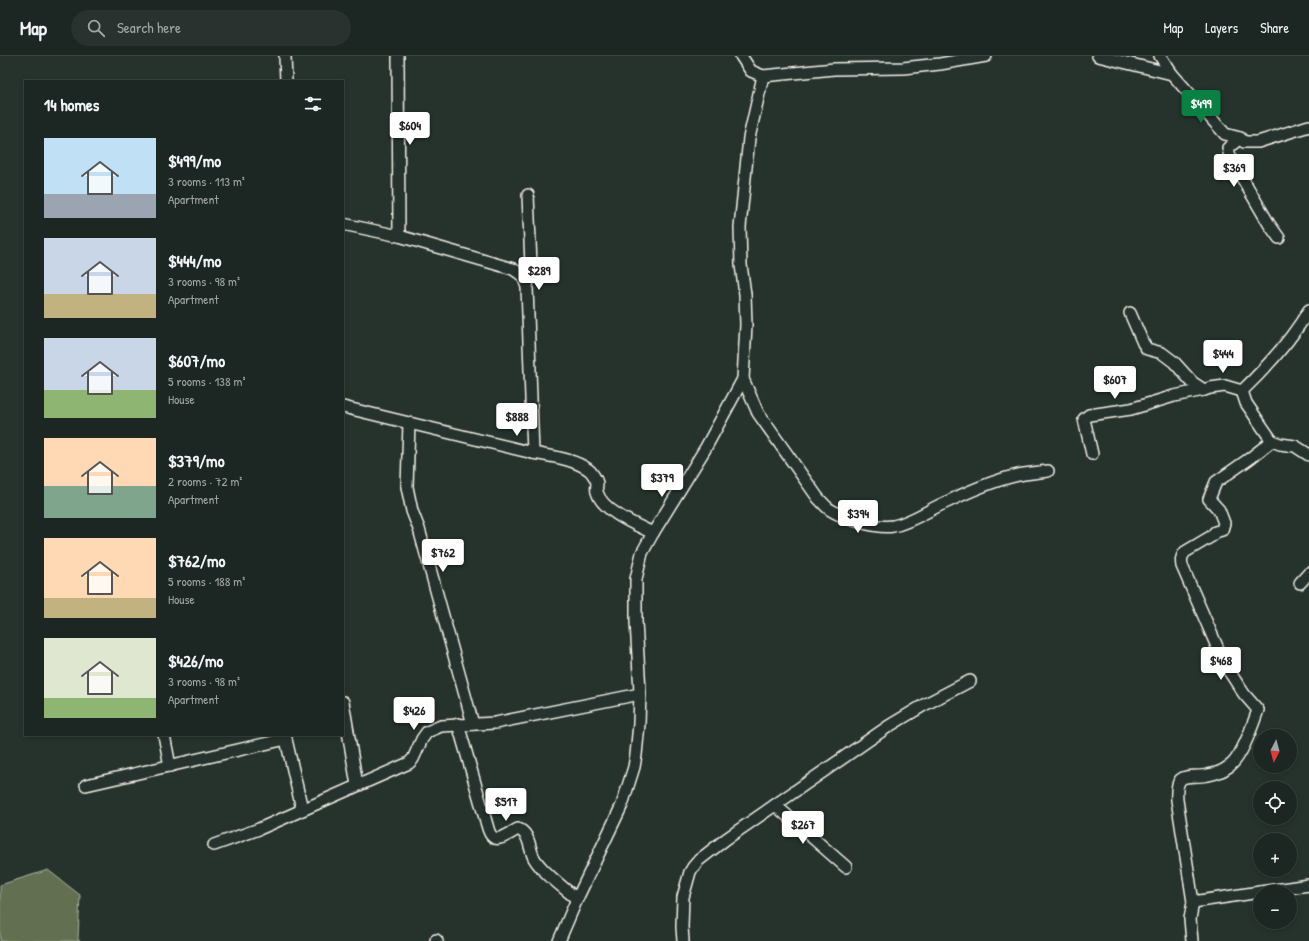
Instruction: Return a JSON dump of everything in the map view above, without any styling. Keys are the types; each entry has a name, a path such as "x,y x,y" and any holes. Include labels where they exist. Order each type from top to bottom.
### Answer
{"street":[{"path":"285,56 286,80"},
{"path":"398,56 399,236"},
{"path":"741,56 751,71 763,76 834,69 903,68 940,64 986,56"},
{"path":"1098,56 1172,74"},
{"path":"1160,56 1172,74 1225,134 1240,138 1244,142 1258,142 1309,126"},
{"path":"763,76 749,138 740,227 741,265 746,310 743,379 758,414 818,498 827,508 836,513 873,526 893,526 912,519 948,501 1008,478 1023,474 1048,471"},
{"path":"1240,138 1228,148 1230,157 1269,224 1279,238"},
{"path":"528,195 531,264 527,287 533,453"},
{"path":"344,224 399,236 513,269 523,276 527,287"},
{"path":"1130,313 1142,343 1147,349 1162,353 1174,362 1192,382 1204,390"},
{"path":"1242,391 1264,370 1307,316"},
{"path":"559,941 622,805 634,767 639,724 640,694 636,621 636,579 642,553 705,449 743,379"},
{"path":"1092,454 1084,419 1087,416 1098,413 1131,409 1174,396 1210,388 1225,386 1242,391"},
{"path":"1242,391 1246,403 1272,441 1295,446 1309,455"},
{"path":"344,407 580,464 590,471 597,482 596,491 607,506 628,521 653,533"},
{"path":"409,423 407,487 412,511 419,529 473,724"},
{"path":"1192,941 1190,919 1193,902 1176,789 1179,781 1185,777 1208,775 1229,767 1243,750 1258,710 1244,694 1225,665 1181,561 1185,552 1212,536 1215,532 1222,530 1224,523 1220,510 1209,500 1209,496 1216,482 1272,441"},
{"path":"1300,584 1309,573"},
{"path":"683,941 683,902 688,878 693,867 726,839 889,726 924,705 970,681"},
{"path":"214,845 258,829 409,763 413,759 426,732 431,729 440,726 458,724 495,723 640,694"},
{"path":"344,708 357,785"},
{"path":"458,724 487,825 492,836 499,839 518,829 522,830 525,833 534,857 539,864 577,900"},
{"path":"164,736 170,766"},
{"path":"86,785 286,737 302,809"},
{"path":"774,805 846,867"},
{"path":"1297,887 1309,885"},
{"path":"1193,902 1253,893"}],"green space":[{"path":"48,870 80,895 78,939 80,941 0,941 0,885"}]}
